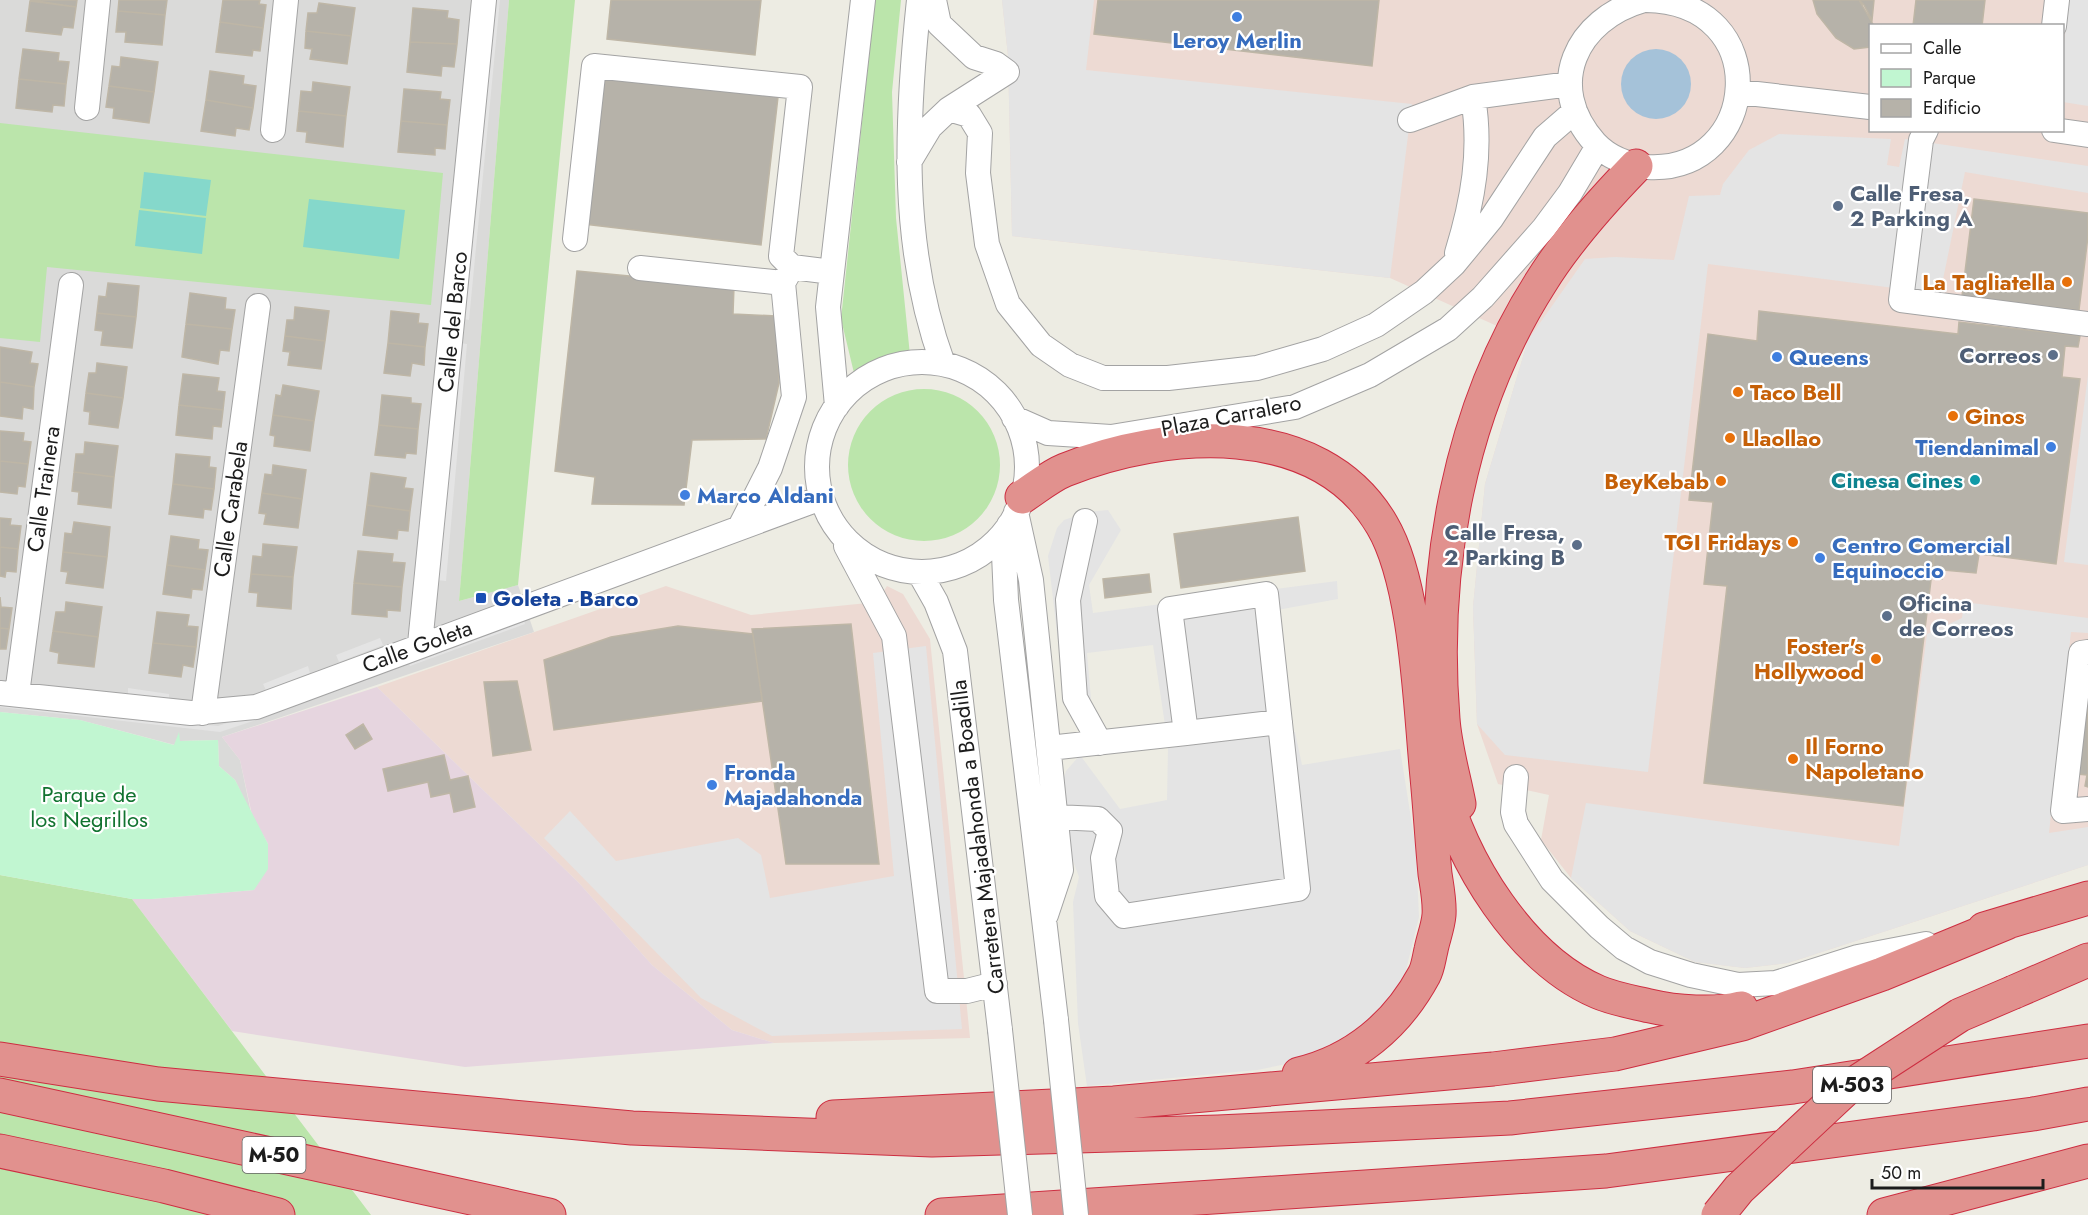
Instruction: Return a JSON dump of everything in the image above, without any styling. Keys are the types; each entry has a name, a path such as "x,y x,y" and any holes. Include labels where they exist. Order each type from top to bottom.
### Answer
{"highway":[{"path":"1469,859 1443,720 1441,605 1452,507 1473,434 1496,367 1519,321 1541,281 1607,195 1636,166"},
{"path":"1111,438 1151,444"},
{"path":"1016,511 1064,470 1151,444 1197,439 1269,446 1312,462 1343,479 1367,503 1383,526 1398,562 1410,623 1419,693 1439,915 1425,973 1396,1016 1360,1050 1325,1068 1292,1076 1114,1103"},
{"path":"1419,693 1446,805 1469,859 1485,887 1511,922 1569,975 1597,992 1673,1012 1735,1010 1830,980 1926,944 2088,898"},
{"path":"632,1128 1114,1103 1493,1069 1615,1054 1742,1024 1882,974 2006,923"},
{"name":"M-503","path":"1718,1215 1739,1189 1846,1089 1960,1015 2088,960"},
{"path":"0,1059 158,1084 632,1128 932,1140 1218,1132 1510,1118 1793,1087 2088,1041"},
{"name":"M-50","path":"0,1095 549,1215"},
{"path":"942,1215 1606,1171 2033,1114 2088,1104"},
{"name":"M-50","path":"0,1151 164,1186 278,1215"},
{"path":"1884,1215 2088,1161"},
{"path":"1906,1215 1942,1200"}],"street":[{"path":"87,108 98,0"},
{"path":"273,130 286,0"},
{"name":"Calle del Barco","path":"420,644 484,0"},
{"path":"837,405 828,307 863,0"},
{"path":"919,0 912,66 909,162 914,254 931,330 943,364"},
{"path":"909,162 930,128 949,109 1006,72 996,64 974,57 939,24 934,0"},
{"path":"1645,0 1669,0 1693,8 1713,23 1729,43 1737,67 1739,92 1731,120 1715,142 1692,159 1665,168 1636,166 1616,159 1598,146 1584,130 1575,111 1570,84 1574,60 1584,38 1600,20 1614,11 1645,0"},
{"path":"2054,24 2057,0"},
{"path":"575,239 594,66 800,87 781,256 787,275 794,397 770,468 740,527"},
{"path":"1410,120 1473,97 1570,84"},
{"path":"1739,92 1869,107"},
{"path":"1454,264 1467,222 1478,160 1478,127 1473,97"},
{"path":"949,109 969,115 980,133 978,173 987,244 1008,304 1041,345 1070,365 1103,378 1168,378 1257,368 1323,349 1376,325 1424,292 1454,264 1491,219 1545,137 1575,111"},
{"path":"1925,132 1921,140 1901,300 2088,324"},
{"path":"2064,132 2087,135"},
{"name":"Plaza Carralero","path":"1014,418 1048,433 1111,438 1295,407 1370,375 1448,330 1483,297 1545,228 1570,193 1598,146"},
{"path":"640,268 787,275 832,272"},
{"name":"Calle Trainera","path":"9,693 71,285"},
{"name":"Calle Carabela","path":"203,713 258,306"},
{"path":"995,984 967,991 937,992 894,636 821,498 816,466 822,434 837,405 858,384 884,369 913,362 943,364 965,371 985,383 1002,399 1014,418 1025,452 1026,470 1004,554 1006,600 1056,1020 1076,1215"},
{"name":"Calle Goleta","path":"9,693 203,713 256,707 420,644 821,498"},
{"path":"838,531 854,548 874,561 896,569 919,572 945,570 970,560 992,545 1016,511"},
{"path":"1016,511 1030,580 1061,870 1044,920"},
{"path":"1085,521 1068,600 1075,698 1100,742"},
{"name":"Carretera Majadahonda a Boadilla","path":"919,572 936,602 955,651 1020,1215"},
{"path":"1056,817 1098,819 1110,831 1103,858 1107,896 1124,916 1298,889 1266,594 1170,609 1186,733"},
{"path":"2088,652 2081,653 2064,811 2088,809"},
{"path":"1049,748 1280,722"},
{"path":"1516,777 1513,812 1516,824 1552,880 1599,927 1624,948 1650,962 1691,975 1738,985 1776,983 1858,957 1926,944"}],"shaded area":[{"path":"0,0 509,0 459,601 518,585 534,632 222,737 240,760 251,813 235,780 219,766 218,740 179,741 179,734 175,745 80,720 0,712"},
{"path":"494,0 500,0 469,320 463,319"},
{"path":"1002,0 2088,0 2088,865 1788,963 1745,968 1695,962 1630,931 1571,878 1541,840 1549,795 1498,784 1477,724 1473,607 1485,484 1528,340 1390,278 1012,236 1008,56"},
{"path":"1002,0 1094,0 1086,70 1412,104 1390,278 1012,236 1008,56"},
{"path":"2069,0 2088,0 2088,106 2064,102 2064,43"},
{"path":"1656,49 1669,52 1681,59 1688,71 1691,84 1688,97 1681,109 1669,116 1656,119 1643,116 1631,109 1624,97 1621,84 1624,71 1631,59 1643,52"},
{"name":"Calle Fresa, 2 Parking B","path":"1779,134 1891,139 1887,165 1899,167 1905,139 2088,166 2088,193 1965,172 1940,294 1708,264 1648,772 1505,755 1477,724 1473,607 1485,484 1528,340 1585,259 1615,257 1674,260 1689,196 1720,195 1723,184 1749,150"},
{"path":"144,172 211,180 206,216 140,208"},
{"path":"309,199 405,210 399,259 303,247"},
{"path":"139,210 206,218 202,254 135,246"},
{"path":"458,343 467,344 446,581 436,580"},
{"path":"2088,375 2088,565 2064,562"},
{"path":"1108,510 1121,530 1089,585 1093,613 1337,581 1338,599 1277,610 1287,712 1165,725 1153,645 1087,653 1091,699 1065,702 1048,556 1057,528 1064,520 1088,512"},
{"name":"Fronda Majadahonda","path":"666,586 751,615 877,602 887,586 903,594 930,639 970,1038 774,1043 732,1030 652,965 579,883 377,687"},
{"path":"1964,602 2088,618 2088,633 2071,632 2049,833 2088,827 2088,865 1788,963 1745,968 1695,962 1630,931 1571,878 1586,803 1899,846 1927,634 1962,618"},
{"path":"523,617 525,624 410,666 408,660"},
{"path":"380,638 383,645 339,662 336,655"},
{"path":"926,646 962,1029 772,1036 701,998 544,838 570,811 616,861 738,838 761,855 770,898 894,876 873,653"},
{"path":"308,666 310,673 266,690 263,684"},
{"path":"377,687 579,883 652,965 732,1030 774,1043 465,1067 232,1031 132,899 254,890 268,844 252,815 240,760 222,737"},
{"path":"128,688 169,694 169,700 128,694"},
{"path":"0,703 218,726 274,708 277,713 220,732 0,707"},
{"path":"1295,732 1302,765 1400,749 1416,850 1419,917 1405,974 1381,1015 1321,1057 1257,1070 1087,1086 1078,1023 1073,902 1079,877 1063,834 1060,791 1066,771 1080,755 1120,809 1167,800 1168,748"}],"green space":[{"path":"509,0 575,0 518,585 459,601"},
{"path":"875,0 901,0 892,92 896,218 910,355 854,373 841,319"},
{"path":"0,123 443,173 431,305 47,267 40,342 0,338"},
{"path":"924,389 939,390 953,395 978,411 994,436 999,450 999,480 994,494 978,519 953,535 939,540 924,541 909,540 895,535 870,519 854,494 849,480 848,465 849,450 854,436 870,411 895,395 909,390"},
{"name":"Parque de los Negrillos","path":"0,712 80,720 174,745 179,732 180,741 218,740 219,766 235,780 268,844 268,869 254,890 152,899 132,899 0,875"},
{"path":"0,875 132,899 371,1215 0,1215"}],"building":[{"path":"30,0 77,0 76,7"},
{"path":"119,0 167,0 165,15 118,11"},
{"path":"223,0 260,0 259,4 266,5 263,28 220,22"},
{"path":"611,0 761,0 755,55 607,39"},
{"name":"Leroy Merlin","path":"1098,0 1379,0 1372,66 1094,34"},
{"path":"1813,0 1859,0 1873,24 1869,24 1869,47 1854,49 1836,38 1817,14"},
{"path":"1859,0 1874,0 1872,20 1864,5"},
{"path":"1916,0 1985,0 1982,24 1913,24"},
{"path":"30,1 76,7 73,28 63,27 61,35 26,31"},
{"path":"319,3 355,8 351,36 306,31 308,13 317,13"},
{"path":"413,8 448,11 447,18 459,20 457,44 410,42"},
{"path":"118,11 165,15 162,45 125,42 126,32 116,32"},
{"path":"220,22 263,28 260,51 253,50 252,56 216,52"},
{"path":"306,31 351,36 347,64 310,59 312,49 305,48"},
{"path":"410,42 457,44 454,67 442,66 441,76 407,72"},
{"path":"23,49 59,53 58,61 69,62 66,84 19,79"},
{"path":"121,57 158,62 154,92 109,86 112,66 120,67"},
{"path":"210,71 244,76 243,84 256,86 253,108 206,100"},
{"path":"602,76 778,97 761,245 584,224"},
{"path":"19,79 66,84 64,106 53,105 52,112 16,108"},
{"path":"313,82 350,87 346,116 299,111 301,91 312,92"},
{"path":"109,86 154,92 149,123 113,118 114,108 106,107"},
{"path":"404,89 441,92 440,99 450,100 447,125 401,121"},
{"path":"206,100 253,108 249,130 236,128 235,136 201,131"},
{"path":"299,111 346,116 343,147 306,142 307,132 297,131"},
{"path":"401,121 447,125 445,149 435,148 435,155 398,152"},
{"path":"1974,199 2088,213 2088,236 2079,310 1962,296"},
{"path":"577,271 734,286 733,314 776,316 779,383 766,439 692,440 684,505 592,504 595,477 555,471"},
{"path":"108,283 139,286 136,317 97,313 99,296 106,297"},
{"path":"190,293 226,298 225,309 235,310 232,329 186,324"},
{"path":"295,307 329,311 325,341 285,336 287,320 294,320"},
{"path":"391,311 419,314 418,323 428,324 425,347 388,343"},
{"name":"Centro Comercial Equinoccio","path":"1759,311 1958,334 1959,322 2080,336 2078,347 2065,346 2062,377 2080,379 2056,564 1935,548 1903,806 1704,783 1727,586 1704,584 1713,502 1689,500 1708,334 1757,341"},
{"path":"97,313 136,317 132,348 101,345 103,331 95,330"},
{"path":"186,324 232,329 229,351 220,350 218,364 182,357"},
{"path":"285,336 325,341 321,369 288,365 290,352 283,351"},
{"path":"388,343 425,347 424,365 412,363 410,376 384,373"},
{"path":"0,347 32,352 30,363 38,364 34,387 0,382"},
{"path":"97,363 127,367 123,398 86,393 89,373 96,373"},
{"path":"183,374 219,378 217,391 225,392 223,410 179,405"},
{"path":"0,382 34,387 33,409 23,407 22,419 0,416"},
{"path":"283,385 319,391 314,421 273,415 276,395 281,396"},
{"path":"86,393 123,398 118,428 89,424 90,412 84,411"},
{"path":"382,395 411,398 411,403 421,404 418,429 379,425"},
{"path":"179,405 223,410 221,427 213,426 212,439 176,435"},
{"path":"273,415 314,421 310,451 274,446 275,436 270,435"},
{"path":"379,425 418,429 416,454 406,453 405,458 375,455"},
{"path":"0,431 24,433 23,441 31,442 28,464 0,461"},
{"path":"85,442 118,446 114,477 74,472 76,454 84,454"},
{"path":"176,454 210,457 209,467 216,468 214,489 173,484"},
{"path":"0,461 28,464 25,487 18,486 17,494 0,492"},
{"path":"273,465 306,470 302,499 262,493 265,474 272,475"},
{"path":"74,472 114,477 111,508 78,504 79,492 72,491"},
{"path":"371,473 406,478 404,488 413,489 410,511 367,505"},
{"path":"173,484 214,489 211,510 204,509 203,518 169,514"},
{"path":"262,493 302,499 298,528 264,524 266,514 259,513"},
{"path":"367,505 410,511 408,531 398,530 397,539 363,535"},
{"path":"1298,517 1305,571 1181,588 1174,534"},
{"path":"0,518 11,519 10,525 21,526 18,549 0,547"},
{"path":"74,522 110,527 107,557 63,552 65,533 72,534"},
{"path":"171,536 199,540 198,549 208,550 205,570 167,565"},
{"path":"263,544 297,547 293,577 251,574 253,556 262,557"},
{"path":"0,547 18,549 16,572 6,571 5,577 0,576"},
{"path":"1935,548 1979,554 1976,573 1943,570 1942,579 1932,578"},
{"path":"358,551 393,554 392,562 405,563 402,587 354,583"},
{"path":"63,552 107,557 103,588 66,583 68,572 61,571"},
{"path":"167,565 205,570 202,590 192,589 191,598 163,594"},
{"path":"251,574 293,577 291,609 257,606 258,593 249,592"},
{"path":"1149,574 1151,592 1105,598 1103,579"},
{"path":"354,583 402,587 400,611 387,610 387,617 352,614"},
{"path":"0,597 1,607 12,608 9,629 0,628"},
{"path":"66,602 102,607 98,637 53,631 56,612 65,612"},
{"path":"157,612 189,615 187,626 198,627 196,647 153,643"},
{"path":"851,624 879,864 786,864 752,629"},
{"path":"678,626 753,634 762,701 554,730 544,660 611,637"},
{"path":"0,628 9,629 6,649 0,649"},
{"path":"53,631 98,637 94,667 58,663 59,653 50,651"},
{"path":"153,643 196,647 193,667 183,665 181,677 149,673"},
{"path":"517,681 531,750 493,756 484,682"},
{"path":"2088,701 2088,787 2085,786 2087,775 2078,774"},
{"path":"363,724 372,739 355,749 346,735"},
{"path":"444,755 450,780 468,776 475,807 454,812 450,793 431,797 428,782 388,791 383,769"}],"place":[{"name":"Leroy Merlin","path":"1237,17"},
{"name":"Calle Fresa, 2 Parking A","path":"1838,206"},
{"name":"La Tagliatella","path":"2067,282"},
{"name":"Correos","path":"2053,355"},
{"name":"Queens","path":"1777,357"},
{"name":"Taco Bell","path":"1738,392"},
{"name":"Ginos","path":"1953,416"},
{"name":"Llaollao","path":"1730,438"},
{"name":"Tiendanimal","path":"2051,447"},
{"name":"Cinesa Cines","path":"1975,480"},
{"name":"BeyKebab","path":"1721,481"},
{"name":"Marco Aldani","path":"685,495"},
{"name":"TGI Fridays","path":"1793,542"},
{"name":"Calle Fresa, 2 Parking B","path":"1577,545"},
{"name":"Centro Comercial Equinoccio","path":"1820,558"},
{"name":"Goleta - Barco","path":"481,598"},
{"name":"Oficina de Correos","path":"1887,616"},
{"name":"Foster's Hollywood","path":"1876,659"},
{"name":"Il Forno Napoletano","path":"1793,759"},
{"name":"Fronda Majadahonda","path":"712,785"}]}
